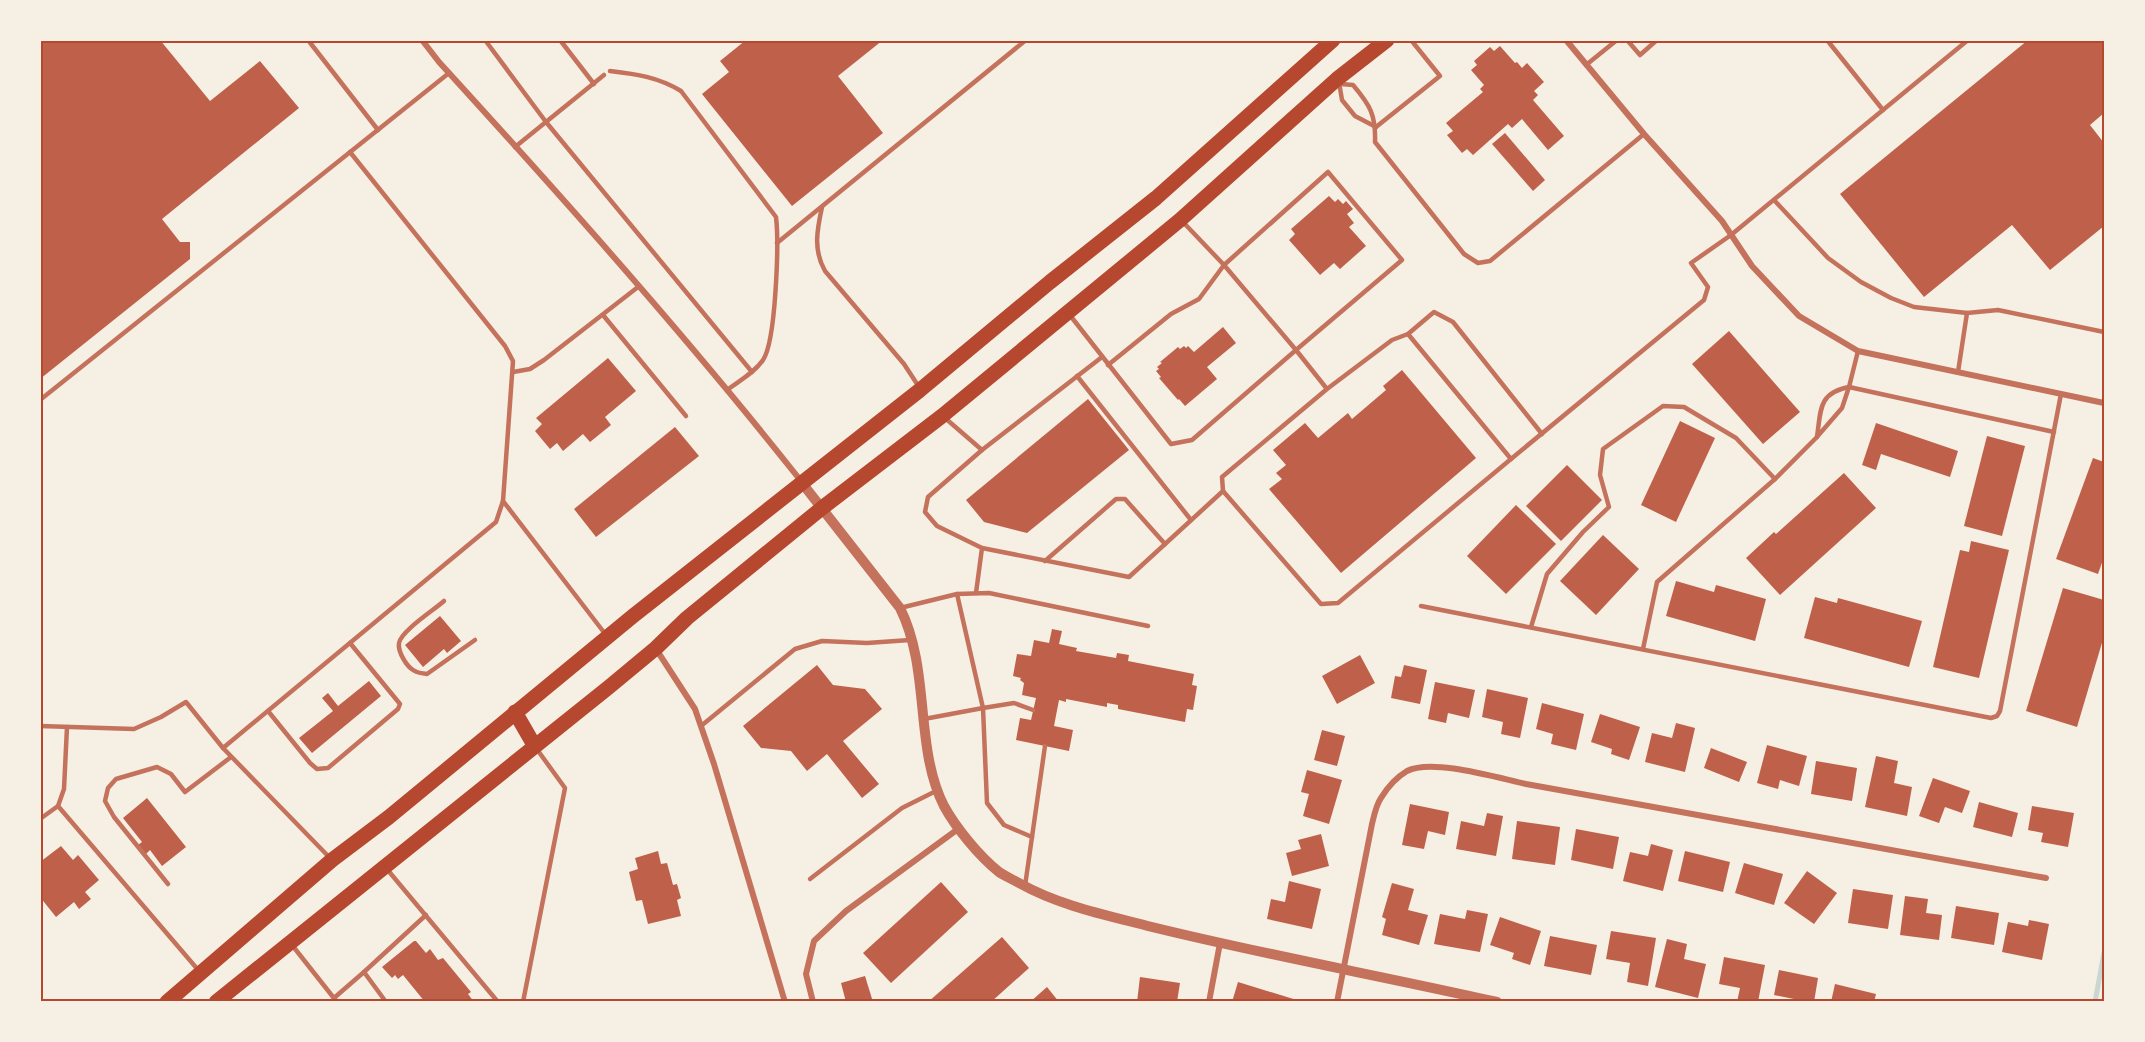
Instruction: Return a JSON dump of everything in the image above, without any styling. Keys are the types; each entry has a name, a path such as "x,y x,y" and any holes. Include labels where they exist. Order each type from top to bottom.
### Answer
{"main road":[{"path":"167,1002 332,860 389,817 515,712 920,390 1156,198 1333,40"},
{"path":"216,1002 656,648 687,618 822,508 942,416 1180,220 1387,40"},
{"path":"515,712 534,745"}],"street":[{"path":"422,40 449,74 638,286 727,390 900,608 912,640 918,665 928,748 943,804 958,829 1000,872 1035,892 1083,910 1220,943 1497,1002"},
{"path":"1566,40 1644,134 1722,221 1752,266 1799,316 1858,351 2104,403"},
{"path":"656,648 695,709 718,775 785,1002"},
{"path":"1337,1002 1372,824 1380,799 1399,777 1409,770 1426,766 1444,767 2046,878"},
{"path":"813,1002 806,974 814,940 846,910 958,829"},
{"path":"1209,1002 1220,943"}],"lane":[{"path":"308,40 378,130"},
{"path":"486,40 546,122 752,372"},
{"path":"560,40 594,84"},
{"path":"777,243 1026,40"},
{"path":"1376,127 1440,76 1411,40"},
{"path":"1586,65 1617,40"},
{"path":"1627,40 1640,55 1657,40"},
{"path":"1827,40 1883,110"},
{"path":"1542,434 1453,321 1434,312 1408,334 1392,340 1327,389 1222,477 1223,491 1321,604 1338,603 1704,300 1708,287 1691,264 1731,235 1968,40"},
{"path":"610,71 641,74 667,82 681,91 776,218 777,243 772,327 764,359 752,372 727,390"},
{"path":"40,400 449,74"},
{"path":"515,147 604,75"},
{"path":"1376,127 1355,116 1342,100 1339,81 1353,85 1370,106 1376,127 1376,142 1464,254 1478,263 1490,261 1644,134"},
{"path":"223,748 496,522 503,501 513,362 505,346 350,152"},
{"path":"1067,312 1108,365 1171,444 1192,440 1402,260 1328,172 1224,266 1199,299 1172,314 1108,365"},
{"path":"1774,200 1828,258 1861,282 1891,298 1914,307 1967,314 1998,309 2104,332"},
{"path":"822,207 817,233 819,261 904,364 920,390"},
{"path":"1180,220 1224,266 1327,389"},
{"path":"513,372 530,369 544,360 638,286"},
{"path":"1958,372 1967,314"},
{"path":"603,315 686,416"},
{"path":"1408,334 1511,459"},
{"path":"1643,649 1657,582 1775,479 1816,438 1842,408 1850,387 1858,351"},
{"path":"1102,357 982,450 928,497 925,512 937,526 982,548 1129,577 1223,491"},
{"path":"1077,376 1191,520"},
{"path":"1816,438 1822,404 1828,395 1836,390 1850,387 2054,432"},
{"path":"1421,606 1991,718 1997,716 2000,711 2061,394"},
{"path":"1531,627 1547,574 1583,532 1610,507 1600,475 1603,449 1663,406 1684,407 1736,438 1775,479"},
{"path":"942,416 982,450"},
{"path":"1045,561 1116,499 1125,499 1165,544"},
{"path":"503,501 608,637"},
{"path":"976,593 982,548"},
{"path":"900,608 957,594 989,593 1148,626"},
{"path":"957,594 983,708 987,802 1004,825 1032,837"},
{"path":"444,601 404,633 399,642 400,654 407,666 416,673 427,674 475,640"},
{"path":"701,726 795,649 822,641 867,643 912,640"},
{"path":"268,711 310,763 317,769 328,768 398,709 400,704 350,643"},
{"path":"40,726 134,729 186,702 231,757 332,860"},
{"path":"924,719 1014,703 1033,710"},
{"path":"40,819 58,806 64,789 67,727"},
{"path":"523,1002 565,788 534,745"},
{"path":"1024,886 1045,746"},
{"path":"168,884 114,817 105,801 108,788 116,779 157,767 171,774 185,792 231,757"},
{"path":"810,879 902,808 939,790"},
{"path":"58,806 200,973"},
{"path":"384,866 498,1002"},
{"path":"290,943 335,1000 426,915"},
{"path":"364,972 386,1002"}],"building":[{"path":"40,40 160,40 210,101 260,61 299,108 162,219 180,242 190,242 190,259 40,379"},
{"path":"746,40 883,40 838,76 883,133 792,206 702,94 729,72 720,61"},
{"path":"2028,40 2104,40 2104,113 2090,125 2104,143 2104,226 2050,270 2012,225 1924,297 1840,194"},
{"path":"1500,46 1522,68 1527,63 1544,82 1534,91 1538,95 1533,100 1564,136 1548,150 1522,119 1512,128 1508,124 1473,155 1467,149 1462,153 1447,135 1453,131 1446,123 1483,92 1480,89 1484,85 1471,70 1477,65 1474,61 1490,47 1494,51"},
{"path":"1505,133 1545,180 1533,191 1492,144"},
{"path":"1329,196 1335,202 1338,199 1343,204 1346,201 1353,209 1347,214 1354,223 1349,227 1366,246 1340,269 1334,263 1320,275 1289,240 1295,234 1291,229"},
{"path":"1223,327 1236,343 1207,367 1217,379 1185,406 1159,378 1161,377 1156,371 1159,369 1157,367 1178,347 1180,349 1188,346 1194,352"},
{"path":"1729,331 1800,412 1763,444 1692,364"},
{"path":"608,358 636,391 605,417 611,425 590,442 583,434 563,451 557,443 550,449 535,431 542,424 536,418"},
{"path":"1402,370 1476,458 1341,573 1269,489 1282,479 1276,473 1286,465 1273,450 1305,423 1318,438 1348,413 1352,419 1386,390 1383,386"},
{"path":"1088,399 1129,450 1027,533 984,522 966,500"},
{"path":"1680,421 1715,438 1676,522 1641,505"},
{"path":"1876,423 1958,451 1950,477 1881,454 1876,470 1862,465"},
{"path":"675,427 699,456 596,537 574,509"},
{"path":"1987,436 2025,446 2002,536 1964,526"},
{"path":"2093,458 2104,462 2104,557 2098,574 2056,559"},
{"path":"1567,465 1602,500 1561,541 1526,506"},
{"path":"1844,473 1876,508 1780,595 1746,558"},
{"path":"1516,505 1556,544 1506,594 1467,556"},
{"path":"1603,535 1639,569 1596,615 1560,581"},
{"path":"1971,541 2009,550 1979,678 1933,667 1960,550 1969,552"},
{"path":"1676,581 1714,592 1716,585 1766,599 1755,641 1666,616"},
{"path":"2063,588 2104,600 2104,636 2077,727 2026,711"},
{"path":"1815,597 1837,603 1838,598 1922,621 1909,667 1804,638"},
{"path":"440,616 461,641 447,653 444,649 423,667 405,645"},
{"path":"1052,629 1062,631 1059,644 1077,648 1076,651 1116,658 1117,653 1129,655 1128,661 1194,674 1192,685 1197,686 1193,710 1187,709 1185,722 1118,709 1118,705 1107,703 1107,707 1066,699 1066,702 1059,700 1054,726 1073,730 1069,751 1016,740 1020,718 1031,720 1036,698 1022,695 1024,683 1020,680 1021,678 1013,676 1017,654 1031,656 1034,640 1049,643"},
{"path":"1360,655 1375,683 1337,704 1322,676"},
{"path":"817,665 833,685 865,689 882,709 843,741 879,784 862,798 827,754 807,771 791,751 761,748 743,726"},
{"path":"1404,665 1427,670 1420,704 1391,698 1395,676 1401,677"},
{"path":"369,681 381,696 312,753 299,738 333,711 322,698 328,693 338,706"},
{"path":"1435,682 1475,690 1469,718 1448,713 1446,723 1428,719"},
{"path":"1487,689 1528,698 1520,738 1501,734 1503,722 1482,717"},
{"path":"1542,703 1584,714 1576,750 1551,744 1553,734 1536,729"},
{"path":"1600,714 1640,727 1629,760 1611,754 1612,749 1591,742"},
{"path":"1676,723 1695,728 1685,772 1645,762 1652,733 1672,738"},
{"path":"1322,730 1345,736 1337,766 1314,760"},
{"path":"1767,745 1807,756 1799,786 1780,780 1778,789 1757,783"},
{"path":"1711,748 1747,762 1739,782 1704,768"},
{"path":"1876,756 1898,761 1894,783 1912,787 1907,816 1865,807"},
{"path":"1816,761 1857,768 1852,801 1811,794"},
{"path":"1307,770 1342,780 1329,824 1303,816 1309,794 1301,792"},
{"path":"1933,778 1970,791 1962,813 1945,807 1939,823 1919,816"},
{"path":"147,798 186,847 162,866 150,850 146,854 138,845 142,842 123,818"},
{"path":"1979,802 2018,813 2012,837 1973,827"},
{"path":"1410,804 1449,812 1445,835 1428,831 1424,849 1402,845"},
{"path":"2032,806 2074,813 2068,847 2041,842 2043,833 2028,830"},
{"path":"1487,813 1503,816 1496,856 1456,849 1461,821 1484,826"},
{"path":"1517,821 1560,827 1555,865 1512,859"},
{"path":"1576,829 1619,837 1613,869 1571,860"},
{"path":"1321,834 1329,866 1292,876 1286,853 1301,849 1298,840"},
{"path":"1651,844 1673,850 1663,891 1623,881 1630,852 1648,856"},
{"path":"61,846 73,860 78,855 99,880 85,892 91,899 79,909 74,902 56,917 40,897 40,862"},
{"path":"658,851 661,864 667,863 673,885 677,884 681,898 677,900 681,916 648,924 642,900 636,901 629,872 638,869 635,858"},
{"path":"1685,851 1730,862 1723,892 1678,881"},
{"path":"1744,863 1783,874 1774,905 1735,893"},
{"path":"1807,871 1837,893 1814,924 1784,903"},
{"path":"1289,881 1321,889 1312,929 1267,919 1271,899 1285,902"},
{"path":"941,882 968,912 891,983 863,953"},
{"path":"1392,883 1414,889 1408,910 1428,915 1419,945 1382,935 1386,919 1382,917"},
{"path":"1853,889 1893,895 1888,929 1848,923"},
{"path":"1905,896 1928,899 1926,913 1942,915 1939,940 1900,935"},
{"path":"1956,906 1999,913 1994,945 1951,938"},
{"path":"1467,910 1488,914 1480,952 1434,944 1440,914 1465,919"},
{"path":"1500,917 1541,931 1530,965 1512,959 1514,953 1490,945"},
{"path":"2029,920 2049,924 2042,960 2002,952 2008,922 2028,926"},
{"path":"1611,931 1656,938 1648,986 1627,982 1630,963 1606,959"},
{"path":"1550,936 1597,945 1591,975 1544,966"},
{"path":"1002,937 1029,968 991,1002 928,1002"},
{"path":"1667,939 1687,944 1684,959 1706,964 1698,998 1655,987"},
{"path":"414,941 426,953 430,949 438,960 443,958 471,992 468,994 474,1002 425,1002 403,975 398,979 395,975 392,978 382,967"},
{"path":"1724,957 1765,965 1758,1002 1737,1002 1740,988 1719,984"},
{"path":"1779,970 1818,978 1814,1002 1793,1002 1794,999 1774,995"},
{"path":"865,976 873,1002 846,1002 841,983"},
{"path":"1140,977 1180,983 1177,1002 1137,1002"},
{"path":"1238,982 1300,1001 1300,1002 1232,1002"},
{"path":"1835,984 1876,994 1874,1002 1831,1002"},
{"path":"1047,987 1059,1002 1030,1002"}],"waterway":[{"path":"2095,1002 2104,953"}]}
